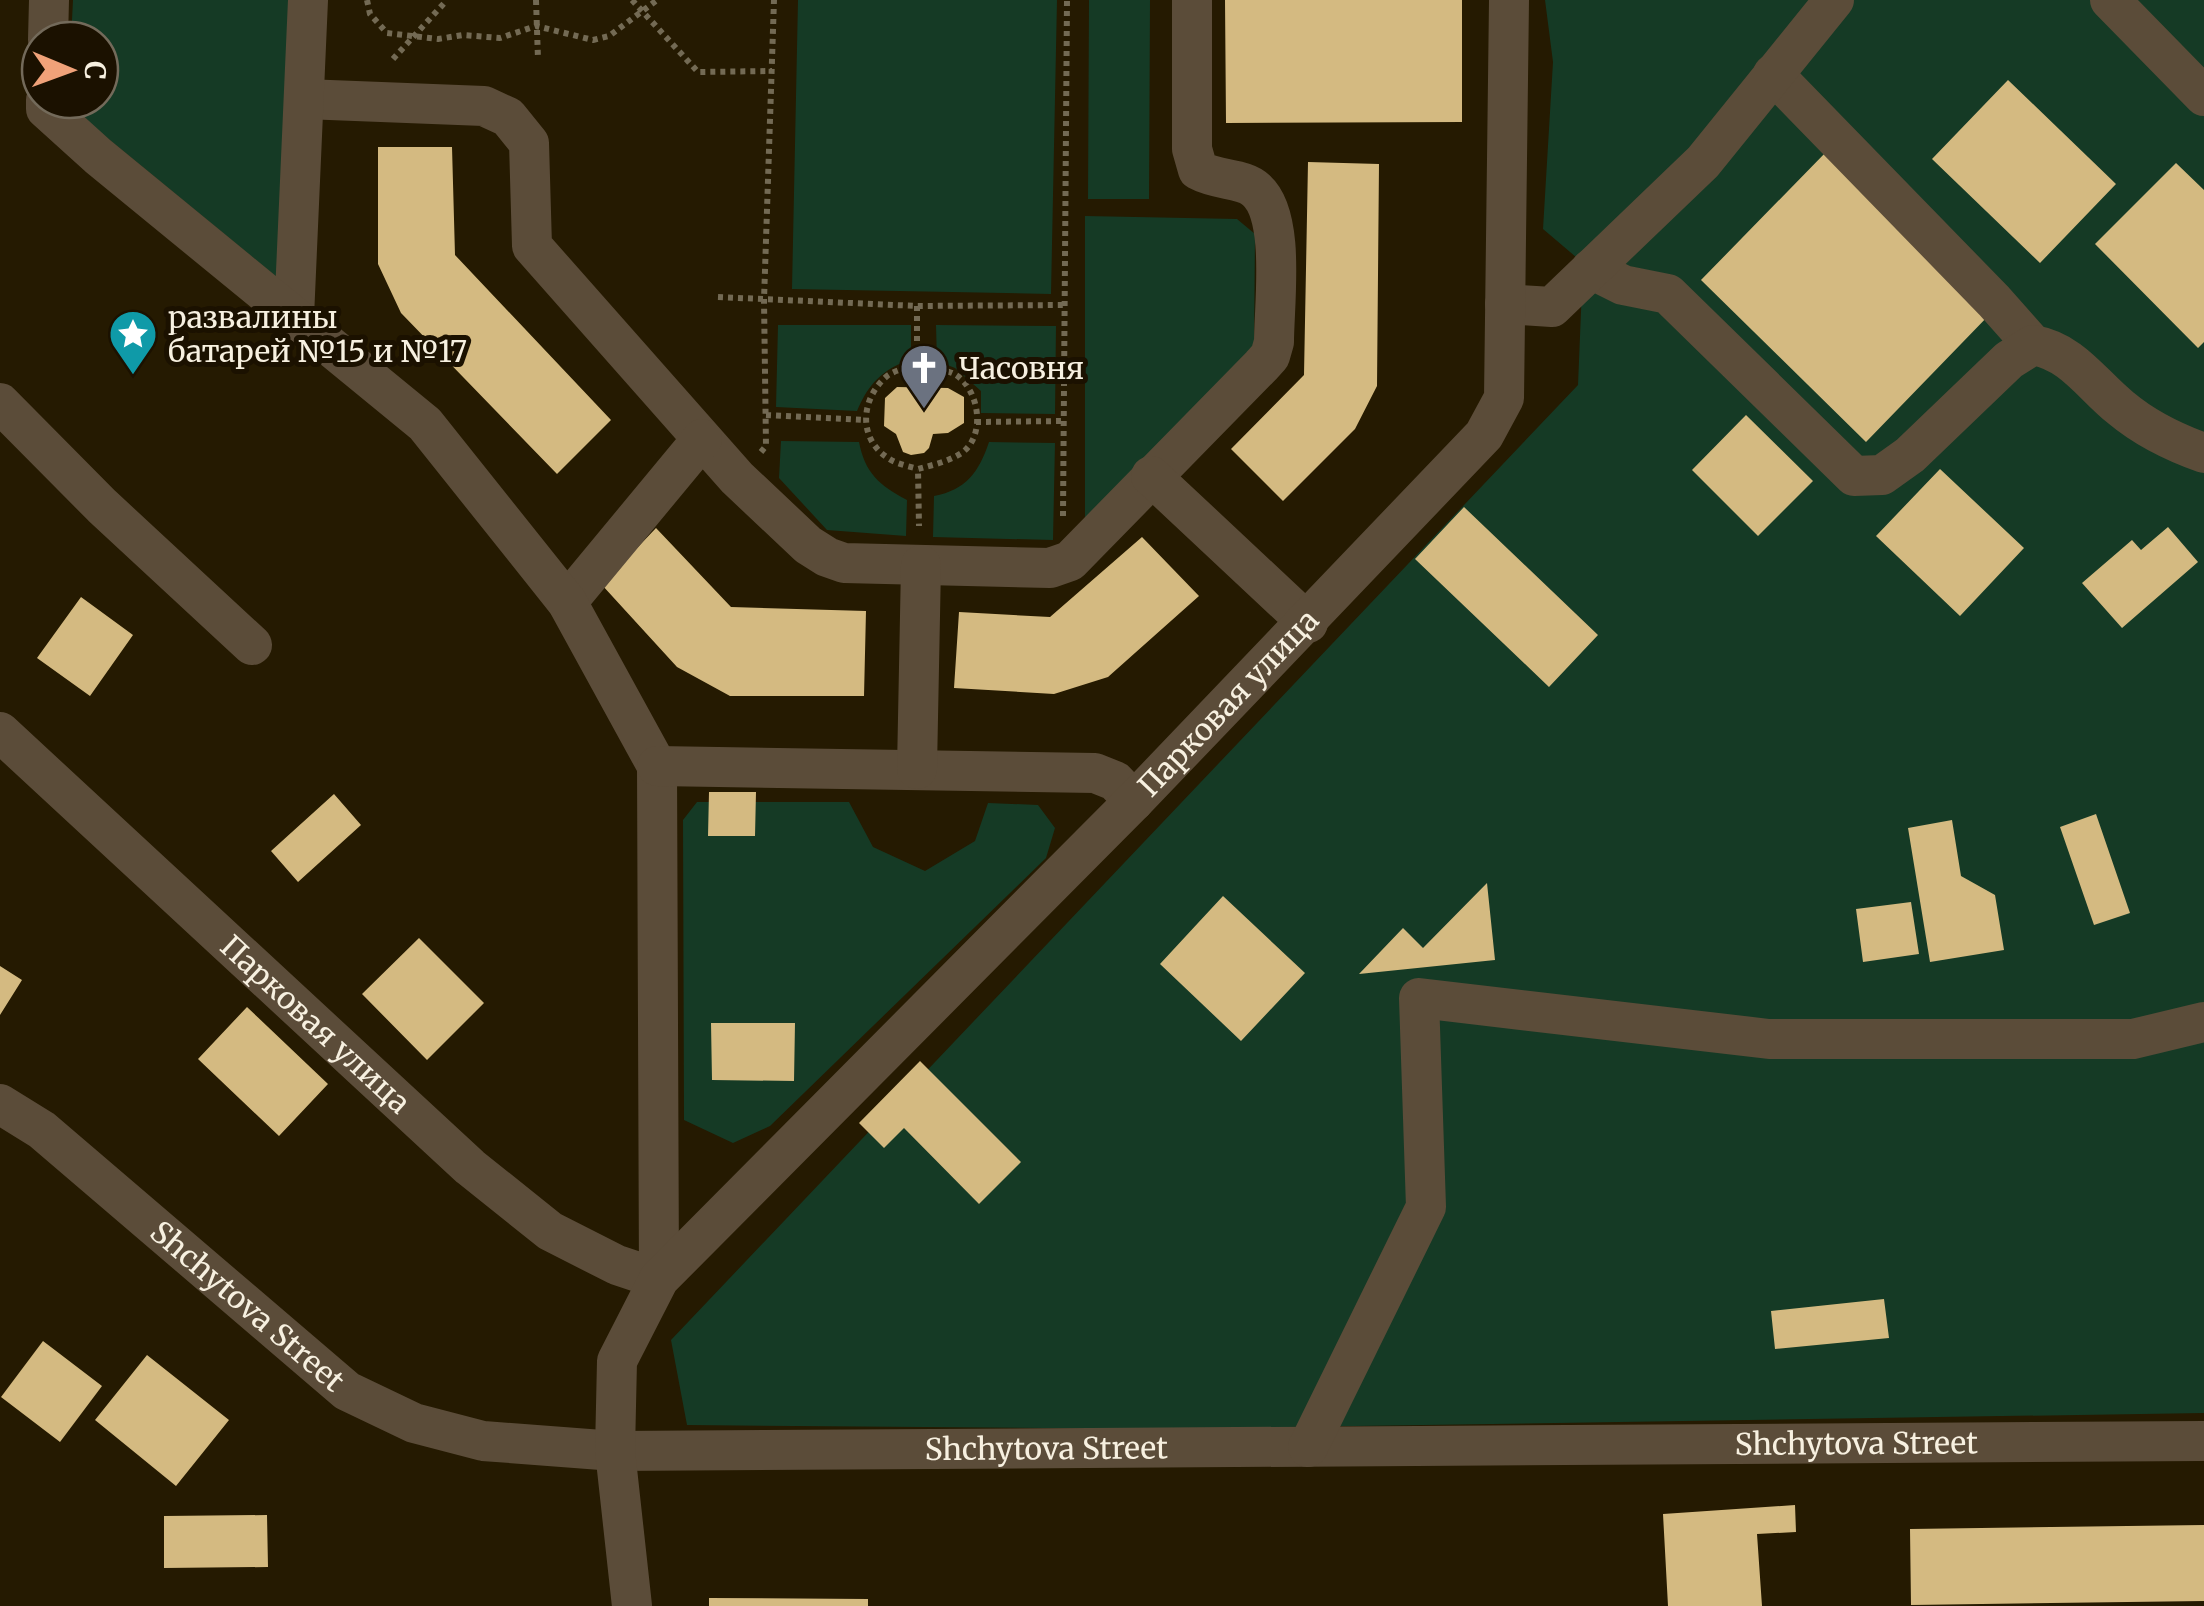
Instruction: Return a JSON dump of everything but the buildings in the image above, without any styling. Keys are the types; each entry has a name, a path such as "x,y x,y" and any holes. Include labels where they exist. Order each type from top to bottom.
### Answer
{"street":[{"path":"294,317 308,0"},
{"path":"304,99 484,106 508,117 529,143 532,246 737,478 808,546 826,558 844,563 1050,568 1070,561 1270,356 1274,342 1274,228 1269,206 1255,188 1240,181 1215,180 1198,170 1192,148 1192,0"},
{"name":"Парковая улица","path":"632,1606 616,1451 617,1361 659,1279 1308,623 1484,435 1504,398 1509,0"},
{"path":"1505,304 1552,307 1703,162 1834,0"},
{"path":"2110,0 2204,96"},
{"path":"1773,74 2032,345 2053,349 2078,366 2120,408 2164,438 2204,453"},
{"path":"58,120 425,424 566,602 657,766 659,1279"},
{"path":"1591,269 1622,285 1668,294 1854,476 1882,475 1910,455 2009,360 2032,345"},
{"path":"0,403 102,506 252,645"},
{"path":"566,602 702,439"},
{"path":"1152,476 1308,623"},
{"path":"918,769 921,564"},
{"name":"Парковая улица","path":"0,732 470,1166 550,1232 617,1265 659,1279"},
{"path":"657,766 1095,772 1114,780 1134,801"},
{"path":"1308,1446 1426,1207 1419,998 1769,1039 2133,1039 2204,1022"},
{"name":"Shchytova Street","path":"0,1104 42,1130 347,1391 414,1423 483,1441 616,1451 2204,1441"}],"path":[{"path":"368,0 370,14 387,33 500,38 536,26 594,40 609,36 657,0"},
{"path":"393,59 447,0"},
{"path":"536,0 538,59"},
{"path":"632,0 698,72 772,72"},
{"path":"737,478 766,446 764,300 774,0"},
{"path":"1066,0 1063,525 1070,561"},
{"path":"718,296 917,306 1064,305"},
{"path":"917,306 917,365"},
{"path":"917,365 956,375 976,398 976,434 965,450 941,463 918,468 891,460 874,447 864,420 872,392 890,373 917,365"},
{"path":"766,415 864,420"},
{"path":"976,422 1064,421"},
{"path":"918,468 921,564"}],"green space":[{"path":"73,0 290,0 284,283 85,120 120,120 120,20 72,20"},
{"path":"798,0 1057,0 1051,294 792,289"},
{"path":"1089,0 1150,0 1149,199 1088,199"},
{"path":"1545,0 2204,0 2204,1413 1161,1429 687,1425 671,1340 1578,385 1583,263 1543,229 1553,62"},
{"path":"1085,216 1237,219 1255,234 1254,349 1085,520"},
{"path":"778,325 911,325 911,359 878,379 857,411 776,407"},
{"path":"936,325 1056,326 1055,414 981,413 981,391 955,368 937,361"},
{"path":"781,441 859,442 875,477 907,500 906,536 827,530 779,478"},
{"path":"989,442 1055,443 1053,540 933,537 934,496 955,489 970,478"},
{"path":"697,802 849,802 873,847 925,871 975,841 988,803 1038,805 1055,828 1046,858 770,1126 733,1143 684,1120 683,820"}],"place":[{"name":"развалины батарей №15 и №17","path":"133,376"},
{"name":"Часовня","path":"924,410"}]}
